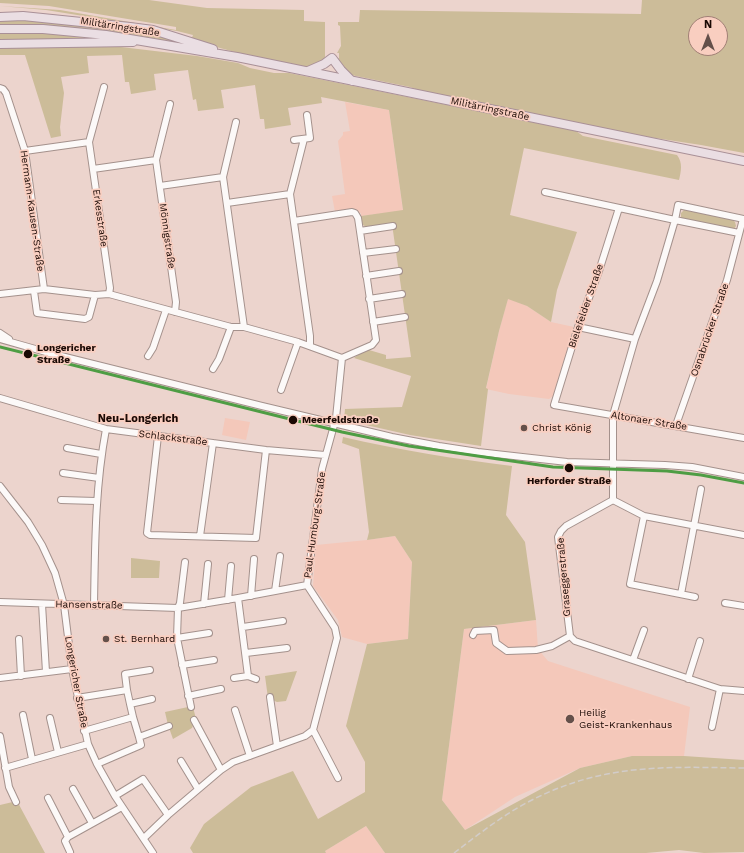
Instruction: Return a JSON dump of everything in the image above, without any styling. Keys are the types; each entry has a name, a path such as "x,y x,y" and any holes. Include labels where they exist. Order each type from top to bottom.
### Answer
{"main road":[{"path":"0,12 23,16"},
{"name":"Militärringstraße","path":"0,17 23,16 153,30 236,57"},
{"name":"Militärringstraße","path":"0,29 43,29 106,35 236,57 744,161"},
{"path":"177,48 179,38"},
{"path":"0,44 146,42"},
{"path":"306,71 317,68 332,58 340,70 353,81"}],"street":[{"name":"Erkesstraße","path":"104,87 89,142 110,288 109,294"},
{"name":"Hermann-Kausen-Straße","path":"1,88 6,93 25,152 44,289"},
{"name":"Mönnigstraße","path":"170,104 156,160 176,302 175,312"},
{"path":"294,140 310,138 307,115"},
{"path":"236,122 223,177 244,328"},
{"path":"304,139 290,194 310,336 310,346"},
{"path":"25,152 89,142"},
{"path":"93,169 156,160"},
{"path":"160,186 223,177"},
{"path":"545,192 739,234"},
{"path":"227,204 290,194"},
{"path":"744,219 678,205 657,281 635,339 613,415 613,500 644,516 744,535"},
{"name":"Bielefelder Straße","path":"554,405 578,327 599,272 619,208"},
{"path":"0,294 44,289 95,295 109,294 231,327 244,328 298,342 342,358 374,343 376,340 372,322 358,218 352,212 294,221"},
{"name":"Osnabrücker Straße","path":"676,425 727,280 744,219"},
{"path":"360,231 393,226"},
{"path":"363,253 396,249"},
{"path":"366,276 399,271"},
{"path":"34,291 37,313 85,319 89,317 95,295"},
{"path":"369,299 402,294"},
{"path":"148,356 153,348 166,310"},
{"path":"372,322 405,317"},
{"path":"213,369 219,359 231,327"},
{"path":"578,327 635,339"},
{"path":"0,333 20,344"},
{"path":"0,339 53,354 334,423 438,446 567,462 692,467 744,477"},
{"path":"281,390 298,342"},
{"path":"334,423 342,358"},
{"name":"Schlackstraße","path":"0,398 106,429 266,450 325,454"},
{"name":"Altonaer Straße","path":"554,405 744,437"},
{"name":"Paul-Humburg-Straße","path":"313,730 338,638 335,628 307,585 317,514 319,484 325,454 334,423"},
{"path":"94,606 96,501 101,454 106,429"},
{"path":"158,436 147,533 150,535 256,538 266,450"},
{"path":"200,536 213,442"},
{"path":"67,448 101,454"},
{"path":"63,473 99,478"},
{"name":"Longericher Straße","path":"0,486 28,522 42,545 55,573 64,605 77,698 88,744 97,764 115,796 154,853"},
{"path":"681,594 701,489"},
{"path":"61,500 96,501"},
{"name":"Graseggerstraße","path":"570,636 558,537 561,530 566,526 613,500"},
{"path":"644,516 630,584 695,597"},
{"path":"275,591 280,556"},
{"path":"251,596 254,559"},
{"path":"185,562 180,603 178,608 177,638 191,707"},
{"path":"204,604 208,564"},
{"path":"228,600 231,566"},
{"name":"Hansenstraße","path":"0,602 178,608 307,585"},
{"path":"238,598 248,676"},
{"path":"725,603 744,606"},
{"path":"42,604 46,672"},
{"path":"243,628 283,621"},
{"path":"473,635 476,631 494,630 496,643 507,651 513,652 543,649 552,646 570,636 575,640 720,690 744,691"},
{"path":"633,660 644,630"},
{"path":"177,638 209,633"},
{"path":"19,639 21,676"},
{"path":"688,679 700,641"},
{"path":"246,653 286,648"},
{"path":"182,665 214,660"},
{"path":"0,678 72,669"},
{"path":"97,764 141,745 130,704 124,671 150,670"},
{"path":"234,678 248,676 256,679"},
{"path":"188,696 221,689"},
{"path":"77,698 127,690"},
{"path":"712,727 720,690"},
{"path":"270,698 277,746"},
{"path":"130,704 152,699"},
{"path":"235,710 250,756"},
{"path":"23,715 32,760"},
{"path":"84,731 133,717"},
{"path":"50,718 58,752"},
{"path":"194,720 221,770"},
{"path":"139,737 169,726"},
{"path":"144,838 198,789 233,762 305,736 313,730 338,778"},
{"path":"0,736 9,787 16,802"},
{"path":"5,768 88,744"},
{"path":"181,761 198,789"},
{"path":"115,796 143,779 168,815"},
{"path":"73,789 92,823"},
{"path":"48,798 68,837"},
{"path":"70,852 65,841 68,837 122,807"}],"shaded area":[{"path":"0,0 149,0 207,8 304,10 304,21 325,22 325,57 322,65 308,68 242,54 191,40 193,35 177,31 46,10 0,6 60,10 176,30 176,27 49,6 0,3"},
{"path":"642,0 744,0 744,153 642,136 421,91 410,87 351,75 346,72 338,58 339,53 337,53 341,46 340,26 338,25 338,22 359,22 360,10 641,14"},
{"path":"0,21 42,21 136,31 168,39 172,42 136,35 95,31 0,26"},
{"path":"0,32 42,32 119,39 0,40"},
{"path":"0,47 121,47 197,56 238,63 250,68 274,73 289,73 576,131 583,136 677,155 681,164 679,180 524,148 510,215 577,232 557,290 551,322 527,306 508,299 486,388 488,389 481,446 410,435 344,420 345,409 402,407 411,376 354,358 369,350 386,355 386,359 411,357 392,224 365,228 364,225 362,226 361,216 403,210 389,110 321,97 322,103 288,108 291,125 265,129 264,119 260,119 255,85 221,90 224,108 198,111 196,99 193,100 188,70 154,74 156,90 131,94 129,82 125,82 122,55 87,56 89,73 61,77 64,93 60,127 61,136 51,138 25,55 0,55"},
{"path":"345,102 389,110 403,211 361,216 361,213 335,212 332,196 345,194 338,141 343,135 343,132 350,131"},
{"path":"684,210 732,219 736,226 734,229 681,219 681,213"},
{"path":"508,298 527,306 551,322 574,327 553,396 549,399 509,394 486,389"},
{"path":"225,418 250,422 246,440 222,435"},
{"path":"343,437 427,454 512,466 506,515 525,542 536,620 464,629 442,800 465,830 580,768 632,756 684,756 744,760 744,852 704,853 679,850 646,853 385,853 366,826 325,851 326,853 193,853 190,848 204,824 251,787 293,771 318,819 365,792 365,762 346,726 367,644 408,639 412,562 395,536 367,540 369,532 359,449 342,443"},
{"path":"395,536 412,562 408,639 367,644 342,637 338,620 313,586 316,545"},
{"path":"131,558 160,561 159,578 131,578"},
{"name":"Heilig Geist-Krankenhaus","path":"536,620 538,649 548,661 690,707 684,756 632,756 580,768 515,797 465,830 442,800 464,629"},
{"path":"297,671 286,701 277,702 268,698 265,676"},
{"path":"193,707 196,719 192,728 173,739 165,712"},
{"path":"17,801 45,853 0,853 0,805"},
{"path":"366,826 385,853 326,853 325,851"}],"railway":[{"path":"454,853 492,825 532,800 559,788 585,779 611,773 662,768 744,768"}],"transit line":[{"path":"0,347 342,432 409,446 553,467 667,471 701,475 744,483"}],"place":[{"name":"Longericher Straße","path":"28,354"},
{"name":"Meerfeldstraße","path":"293,420"},
{"name":"Christ König","path":"524,428"},
{"name":"Herforder Straße","path":"569,468"},
{"name":"St. Bernhard","path":"106,639"},
{"name":"Heilig Geist-Krankenhaus","path":"570,719"}],"district":[{"name":"Neu-Longerich","path":"138,419"}]}
